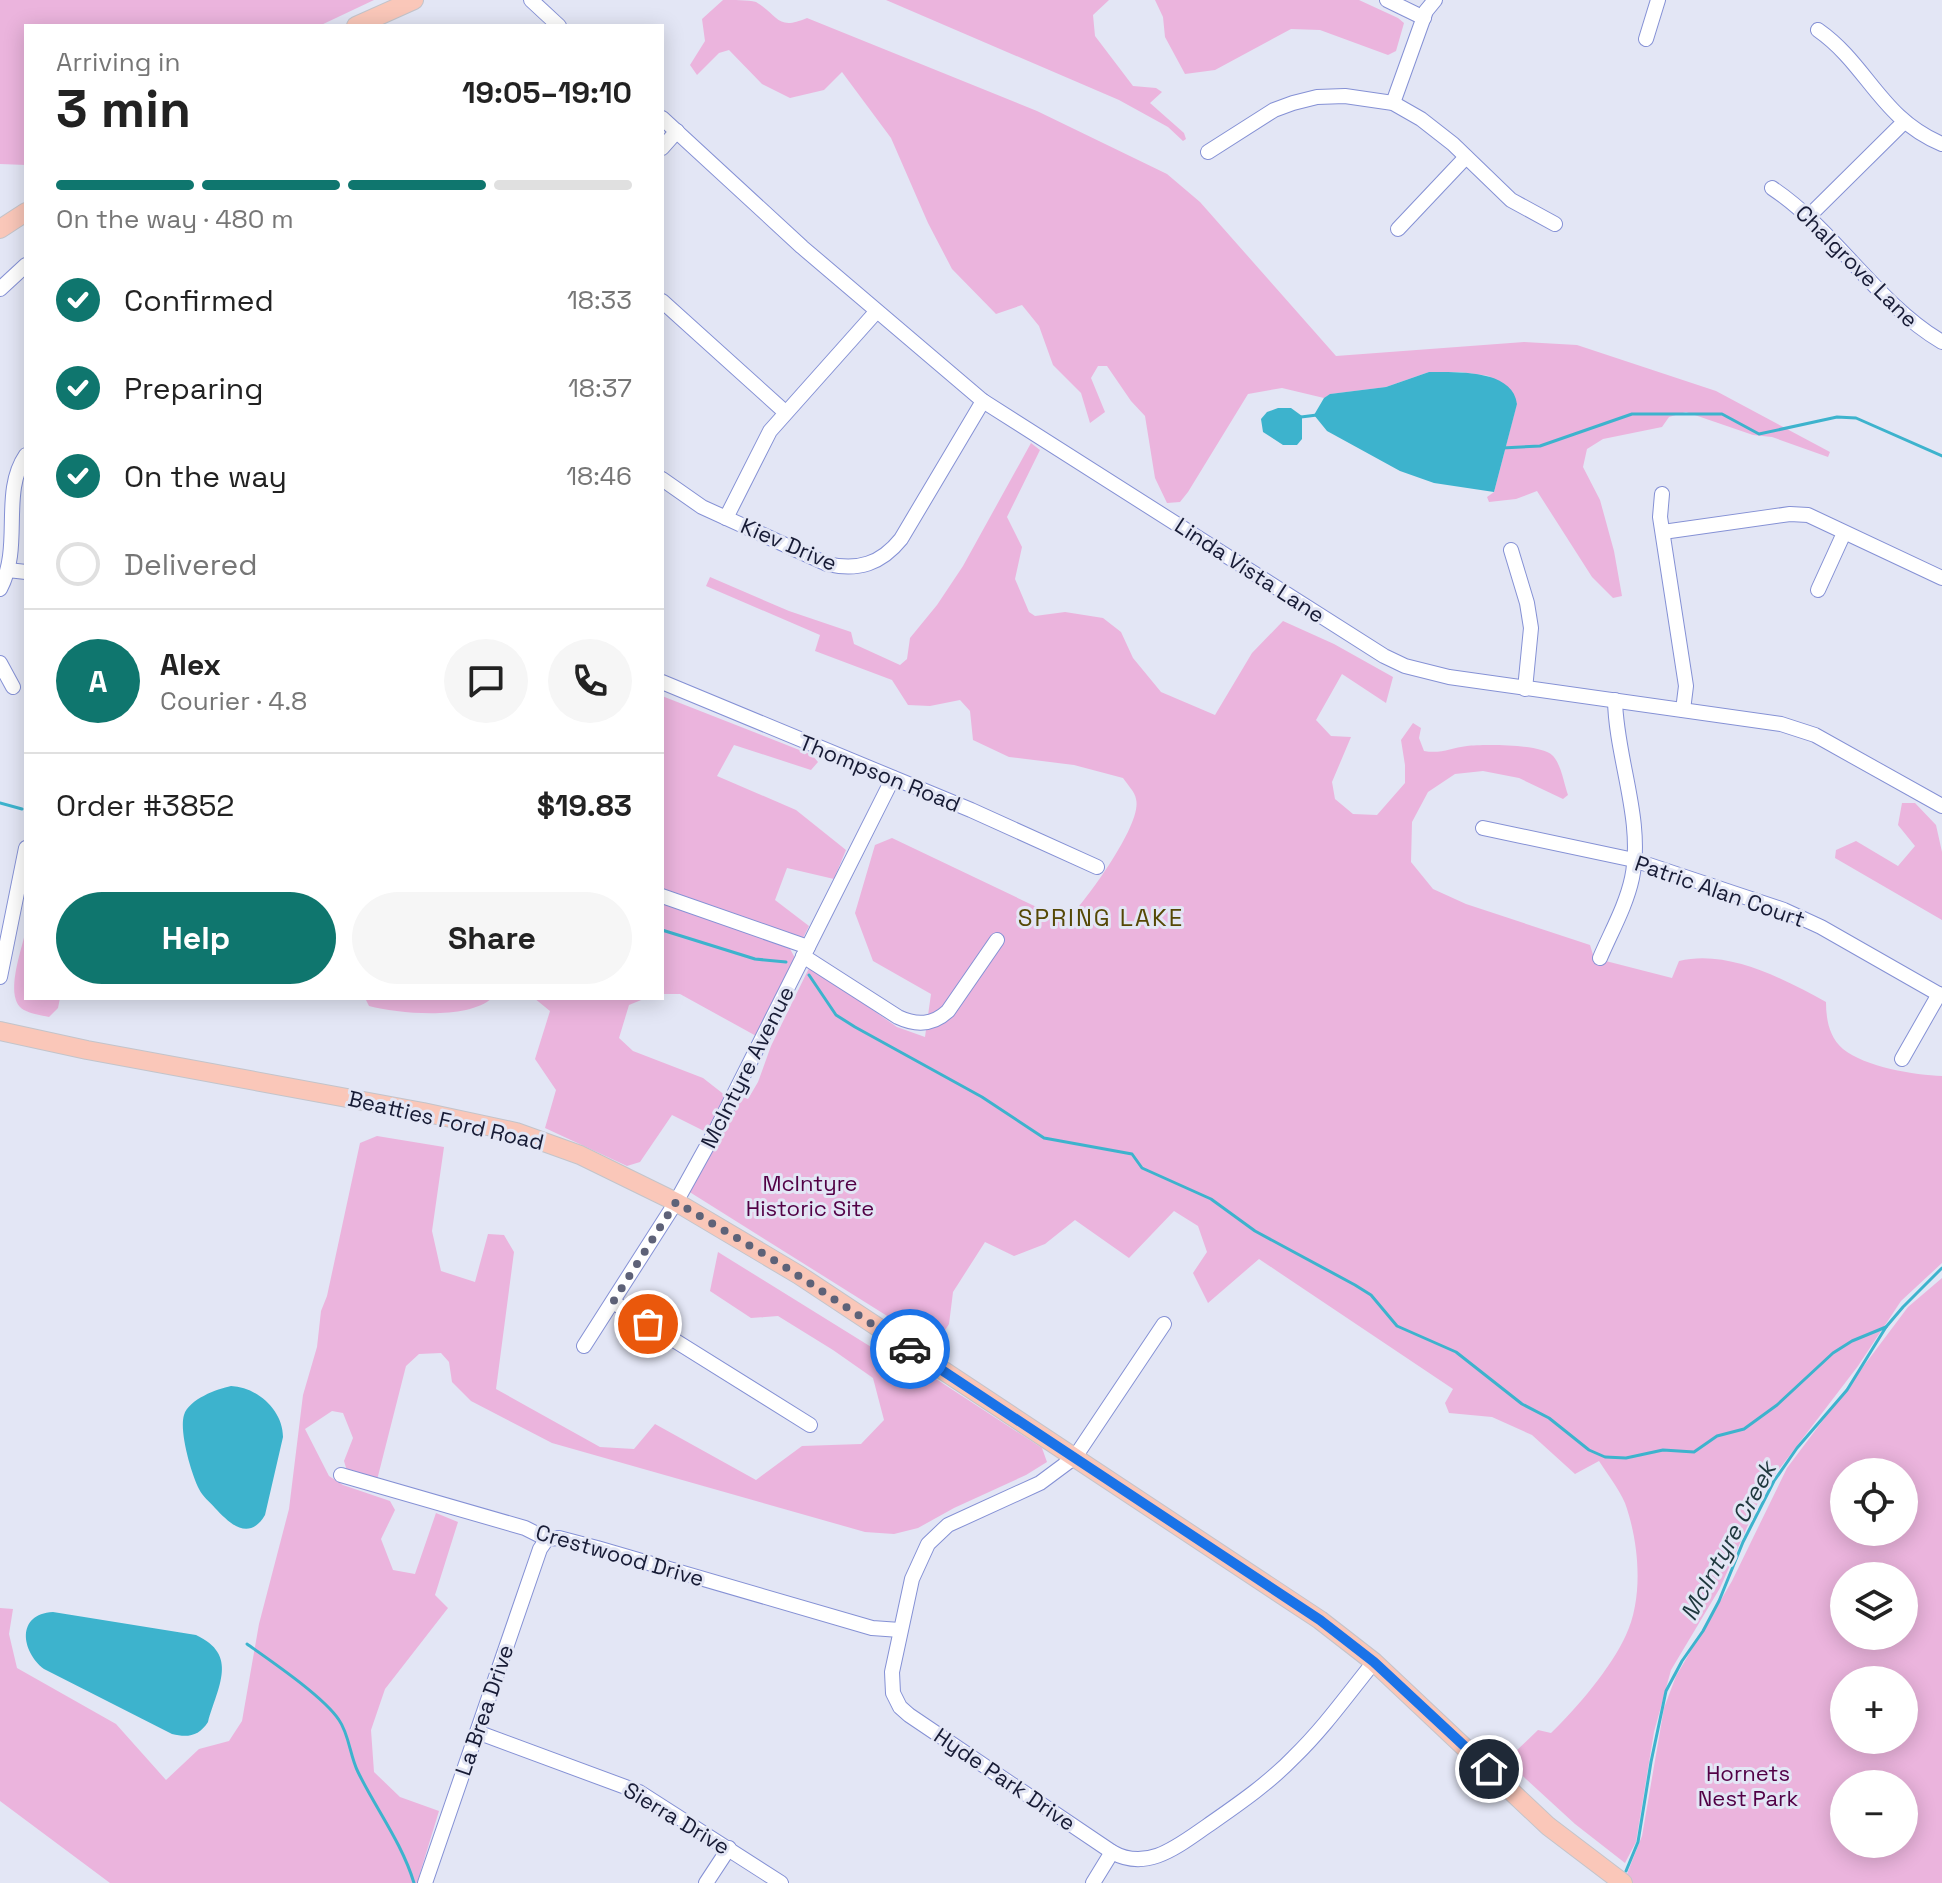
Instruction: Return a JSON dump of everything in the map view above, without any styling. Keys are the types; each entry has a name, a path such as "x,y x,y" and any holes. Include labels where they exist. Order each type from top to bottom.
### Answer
{"main road":[{"path":"360,24 414,0"},
{"path":"0,229 24,213"},
{"name":"Beatties Ford Road","path":"0,1031 87,1050 333,1093 516,1132 580,1155 676,1202 787,1267 1298,1605 1374,1662 1548,1826 1623,1883"}],"street":[{"path":"531,0 557,24"},
{"path":"1387,0 1424,18"},
{"path":"1393,103 1424,18 1435,0"},
{"path":"1646,39 1658,0"},
{"path":"1818,30 1837,43 1877,95 1904,122 1942,144"},
{"path":"1208,152 1274,110 1293,103 1317,97 1345,96 1393,103 1435,129 1511,200 1555,224"},
{"name":"Linda Vista Lane","path":"664,120 876,312 983,401 1384,656 1424,671 1525,689 1781,724 1836,746 1942,806"},
{"path":"1809,216 1904,122"},
{"path":"664,146 677,131"},
{"path":"1398,229 1466,157"},
{"name":"Chalgrove Lane","path":"1772,188 1809,216 1903,316 1942,342"},
{"path":"0,289 24,267"},
{"path":"664,303 785,412"},
{"path":"726,518 757,454 785,412 876,312"},
{"name":"Kiev Drive","path":"664,480 702,507 827,564 844,568 872,563 884,557 901,539 983,401"},
{"path":"0,589 8,570 6,494 14,469 24,457"},
{"path":"1662,494 1660,517 1686,686 1683,710"},
{"path":"1663,532 1790,514 1808,515 1942,578"},
{"path":"1818,590 1844,533"},
{"path":"1511,550 1531,628 1525,689"},
{"path":"8,570 24,572"},
{"path":"0,663 13,687"},
{"name":"Thompson Road","path":"664,683 1097,867"},
{"path":"1600,958 1627,894 1634,860 1634,832 1615,720 1615,700"},
{"name":"McIntyre Avenue","path":"584,1346 676,1202 738,1088 893,778"},
{"name":"Patric Alan Court","path":"1483,828 1634,860 1804,918 1941,995"},
{"path":"0,977 24,858"},
{"path":"664,897 806,952 908,1022 927,1023 940,1019 997,940"},
{"path":"1902,1059 1941,995"},
{"path":"613,1302 810,1425"},
{"path":"1075,1457 1164,1324"},
{"name":"Hyde Park Drive","path":"1075,1457 1051,1476 967,1514 939,1532 928,1544 916,1565 900,1630 891,1684 900,1707 1127,1860 1157,1857 1244,1800 1294,1757 1374,1662"},
{"name":"Crestwood Drive","path":"341,1475 525,1528 547,1539 559,1538 597,1548 872,1628 900,1630"},
{"name":"La Brea Drive","path":"425,1883 540,1549 547,1539"},
{"name":"Sierra Drive","path":"477,1732 639,1792 781,1883"},
{"path":"706,1883 729,1848"},
{"path":"1093,1883 1112,1852"}],"green space":[{"path":"0,0 374,0 323,24 24,24 24,165 0,164"},
{"path":"723,0 756,2 784,22 807,18 1037,111 1167,174 1200,202 1336,356 1524,342 1577,345 1716,391 1830,452 1828,457 1686,412 1669,417 1662,427 1603,439 1587,449 1583,467 1600,500 1622,596 1613,598 1592,577 1537,491 1516,499 1489,502 1487,497 1494,492 1517,403 1489,376 1429,372 1386,387 1331,394 1324,398 1282,388 1248,394 1188,492 1180,502 1167,503 1155,478 1145,416 1107,366 1098,366 1091,378 1105,412 1090,423 1081,393 1053,365 1039,326 1022,305 996,314 952,269 891,138 842,72 824,90 790,98 762,84 729,50 719,53 697,75 690,65 705,41 702,19"},
{"path":"886,0 1109,0 1093,15 1095,36 1133,86 1156,88 1162,92 1150,103 1184,133 1186,139 1183,141 1168,127 1119,100"},
{"path":"1155,0 1359,0 1404,23 1396,51 1388,55 1320,30 1291,29 1215,70 1185,74 1165,37 1163,17"},
{"name":"McIntyre Historic Site","path":"1031,443 1040,450 1007,517 1022,547 1015,579 1029,612 1035,616 1065,612 1103,618 1121,632 1133,658 1161,692 1215,715 1252,653 1283,621 1334,644 1393,677 1386,703 1342,674 1316,720 1331,736 1351,737 1332,782 1335,799 1353,814 1377,815 1405,783 1401,740 1413,723 1421,728 1419,738 1424,751 1485,745 1546,751 1560,768 1568,795 1563,799 1519,778 1483,771 1455,774 1428,792 1412,822 1411,862 1433,889 1466,904 1590,945 1594,958 1672,978 1679,961 1698,958 1755,968 1826,1002 1831,1033 1838,1044 1852,1055 1891,1069 1942,1076 1942,1263 1901,1301 1858,1366 1764,1489 1720,1588 1671,1670 1654,1732 1636,1842 1625,1863 1575,1824 1514,1768 1513,1754 1538,1730 1551,1733 1572,1712 1612,1661 1632,1620 1638,1569 1634,1535 1625,1503 1599,1461 1575,1474 1532,1435 1492,1417 1449,1413 1445,1403 1453,1389 1259,1259 1208,1303 1193,1273 1207,1252 1198,1226 1174,1211 1129,1258 1075,1220 1045,1244 1014,1256 985,1242 953,1292 949,1324 935,1346 688,1191 740,1096 748,1099 758,1082 771,1046 810,966 897,1027 925,1037 931,994 873,961 855,913 875,845 892,838 1066,921 1098,881 1131,826 1136,799 1123,778 1074,765 1009,757 973,740 970,711 960,700 930,706 908,705 892,680 815,651 820,635 706,586 710,577 789,611 851,632 854,644 900,665 907,659 910,638 963,566"},
{"path":"664,697 812,755 818,762 811,770 734,745 717,776 796,810 846,850 834,879 787,868 775,900 809,926 803,938 664,889"},
{"path":"1902,803 1915,803 1936,825 1942,852 1942,920 1835,858 1836,850 1856,841 1898,866 1915,846 1898,825"},
{"path":"664,905 789,947 795,958 758,1037 680,994 664,994"},
{"path":"24,938 24,1000 60,1000 58,1008 49,1017 24,1010 18,1004 14,985"},
{"path":"366,1000 489,1000 467,1010 433,1013 369,1006"},
{"path":"536,1000 641,1000 629,1005 619,1038 633,1051 703,1078 726,1096 706,1132 672,1115 640,1162 627,1166 545,1128 556,1090 535,1059 550,1011"},
{"path":"377,1136 444,1147 432,1231 441,1271 475,1282 488,1234 504,1235 514,1252 496,1389 600,1447 634,1449 655,1424 756,1480 802,1446 861,1444 884,1420 873,1378 778,1316 751,1318 710,1291 718,1252 897,1363 936,1379 1042,1448 1047,1462 918,1528 894,1534 865,1532 552,1443 471,1401 452,1382 449,1362 441,1353 419,1354 406,1366 377,1480 347,1471 344,1461 353,1438 343,1413 332,1411 305,1429 329,1476 343,1485 390,1501 395,1510 381,1539 393,1570 415,1574 436,1513 458,1522 435,1595 448,1608 385,1689 371,1730 374,1772 400,1797 439,1811 417,1883 110,1883 0,1801 0,1608 13,1609 9,1634 17,1668 116,1724 166,1780 199,1749 229,1741 242,1721 259,1624 289,1509 303,1395 317,1347 321,1311 327,1296 360,1143"},
{"name":"Hornets Nest Park","path":"1942,1278 1942,1883 1632,1883 1625,1879 1642,1836 1664,1708 1676,1676 1732,1581 1787,1468 1908,1307"}],"water":[{"path":"1429,372 1495,378 1513,393 1517,404 1494,492 1434,483 1400,471 1327,431 1314,415 1330,394 1386,387"},
{"path":"1291,408 1302,416 1302,439 1297,445 1283,445 1263,432 1261,419 1267,412"},
{"path":"231,1386 259,1395 273,1409 282,1427 283,1437 265,1515 253,1528 246,1529 227,1520 200,1492 184,1441 184,1415 191,1404 211,1392"},
{"path":"53,1612 196,1635 209,1643 217,1652 222,1672 208,1722 193,1735 172,1734 44,1669 30,1653 26,1634 33,1619"}],"waterway":[{"path":"1502,448 1540,446 1632,414 1722,414 1759,434 1837,417 1856,418 1942,456"},
{"path":"1301,417 1317,415"},
{"path":"0,803 22,809"},
{"path":"664,931 755,959 786,962"},
{"path":"809,975 836,1015 855,1027 982,1097 1044,1138 1132,1154 1142,1168 1211,1199 1255,1231 1371,1295 1397,1326 1456,1352 1522,1404 1549,1418 1589,1450 1605,1457 1626,1458 1663,1450 1694,1452 1717,1436 1744,1429 1777,1405 1833,1353 1852,1341 1886,1327"},
{"name":"McIntyre Creek","path":"1626,1871 1638,1842 1666,1691 1719,1601 1743,1542 1774,1481 1797,1448 1847,1390 1886,1327 1942,1268"},
{"path":"247,1644 310,1690 339,1720 358,1772 396,1840 414,1883"}],"way so far":[{"path":"648,1324 613,1302 676,1202 741,1239 910,1349"}],"district":[{"name":"SPRING LAKE","path":"1101,917"}],"route":[{"path":"910,1349 1320,1620 1374,1662 1489,1769"}]}
